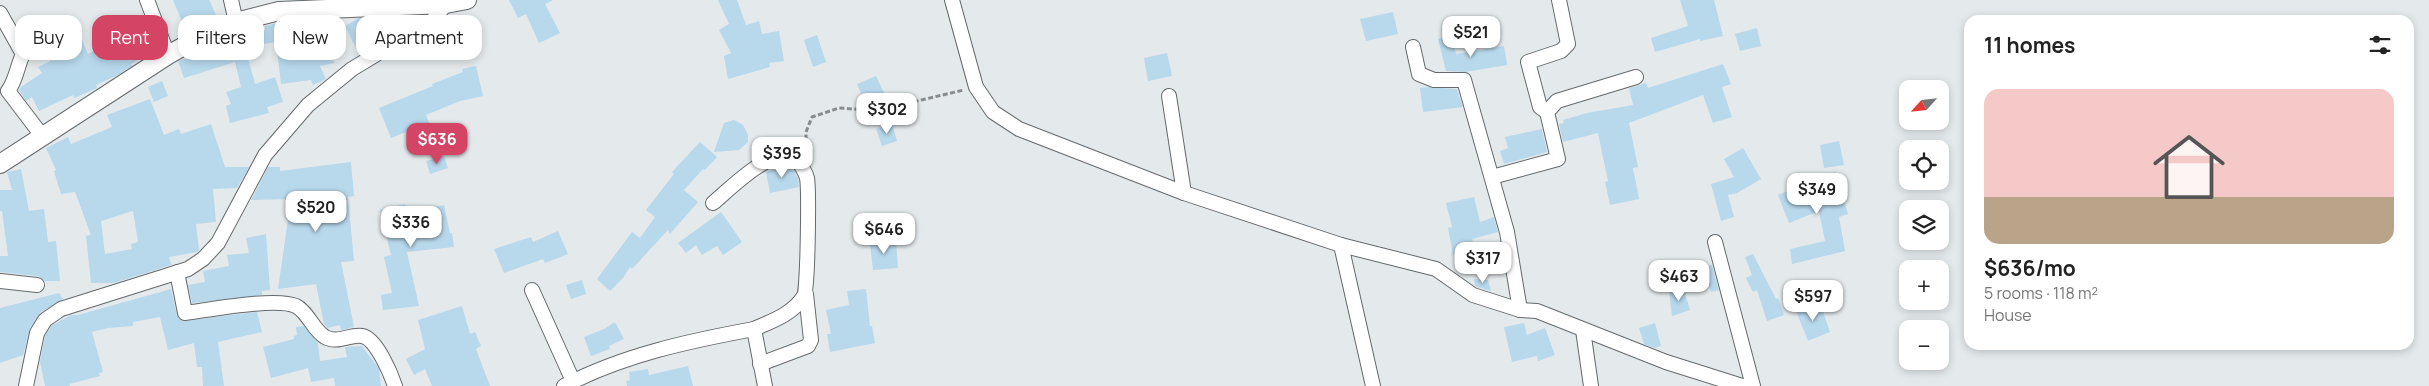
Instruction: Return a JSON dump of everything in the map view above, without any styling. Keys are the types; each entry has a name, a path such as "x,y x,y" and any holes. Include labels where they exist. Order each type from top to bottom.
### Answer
{"street":[{"path":"147,0 153,15"},
{"path":"231,0 234,15"},
{"path":"261,15 279,10 446,4 467,0"},
{"path":"952,0 976,87 993,112 1019,128 1184,193 1341,245 1436,269 1473,295 1520,310 1537,311 1666,362 1742,386"},
{"path":"1492,177 1558,159 1547,112 1540,107 1528,62 1561,50 1568,44 1559,0"},
{"path":"26,386 37,333 45,320 61,309 188,269 203,259 218,243 265,155 308,105 352,69 433,20 446,4"},
{"path":"0,13 24,54 15,70 14,82 8,91 43,137"},
{"path":"1413,47 1419,74 1434,80 1464,80 1507,232 1520,310"},
{"path":"168,56 178,50"},
{"path":"0,164 162,60"},
{"path":"1547,112 1557,101 1636,77"},
{"path":"1169,96 1184,193"},
{"path":"713,203 746,175 784,154 793,155 807,177 808,268 806,294 811,340 808,346 760,364"},
{"path":"1715,242 1753,386"},
{"path":"1341,245 1373,386"},
{"path":"177,272 185,313 278,302 297,306 324,336 337,340 362,336 370,340 377,348 395,386"},
{"path":"0,281 37,285"},
{"path":"532,290 569,384 640,354 699,339 754,329 783,316 798,306 806,294"},
{"path":"754,329 766,386"},
{"path":"1583,330 1592,386"}],"path":[{"path":"806,150 806,132 812,117 839,108 868,110 904,104 976,87"}],"building":[{"path":"173,0 209,0 216,15 179,15"},
{"path":"509,0 553,0 545,4 560,33 539,43 526,14 518,18"},
{"path":"718,0 737,0 746,25 759,21 762,34 779,31 784,61 769,63 770,67 728,79 724,56 731,53 719,30 729,24"},
{"path":"1680,0 1714,0 1723,36 1700,41 1700,39 1655,52 1651,38 1688,26"},
{"path":"1393,12 1398,34 1366,41 1360,19"},
{"path":"356,20 356,48 346,28 346,25"},
{"path":"274,24 274,42 264,44 265,26"},
{"path":"1757,28 1761,46 1740,51 1735,34"},
{"path":"817,35 826,62 813,67 804,40"},
{"path":"1451,35 1456,54 1504,46 1507,65 1465,72 1446,71 1438,39"},
{"path":"82,40 88,54 92,52 92,60 138,60 118,75 96,85 97,88 74,98 73,95 39,111 32,97 26,101 19,90 42,73 38,67 50,61 82,60"},
{"path":"1167,53 1172,76 1148,81 1144,58"},
{"path":"249,60 255,84 275,77 283,102 267,107 269,113 230,123 226,106 231,104 226,92 241,87 235,62 184,78 178,61"},
{"path":"278,60 334,60 334,63 320,66 326,79 313,85 311,80 281,84"},
{"path":"1723,64 1731,84 1722,87 1732,117 1713,123 1703,95 1629,123 1638,167 1633,168 1639,199 1610,205 1605,182 1608,181 1598,133 1563,142 1559,124 1564,123 1563,120 1587,113 1633,105 1629,88 1646,83 1648,88"},
{"path":"476,66 483,96 460,101 426,115 429,123 391,138 379,108 463,72 462,69"},
{"path":"876,76 887,99 867,108 857,84"},
{"path":"162,81 168,96 154,102 148,87"},
{"path":"1420,88 1457,89 1463,107 1423,112"},
{"path":"150,99 164,135 179,129 181,134 211,124 225,167 249,167 237,188 213,189 216,222 196,224 199,250 197,252 169,257 171,265 114,283 91,283 86,236 91,235 75,192 61,194 54,171 56,170 46,148 68,137 71,144 112,127 107,115","holes":["133,211 138,242 131,244 132,249 105,254 101,221"]},
{"path":"734,120 743,125 748,135 748,142 739,150 714,152 724,123"},
{"path":"892,124 897,141 882,146 876,129"},
{"path":"1542,129 1547,152 1504,164 1500,151 1508,148 1505,137"},
{"path":"1839,141 1844,165 1824,168 1820,145"},
{"path":"700,142 717,157 684,190 698,202 670,234 668,230 632,269 630,267 623,278 610,291 597,279 632,232 640,238 655,217 646,210 674,174 672,172"},
{"path":"1743,148 1761,179 1737,193 1728,195 1734,217 1721,221 1711,184 1734,177 1724,159"},
{"path":"444,156 448,168 430,174 426,161"},
{"path":"351,162 354,196 348,197 354,261 341,262 354,327 341,330 340,325 327,328 324,324 316,284 278,289 291,199 251,200 268,167 280,167 280,171"},
{"path":"790,165 798,178 799,187 770,193 766,172"},
{"path":"21,169 29,211 44,209 48,242 56,241 60,281 44,281 38,276 0,272 0,256 8,256 2,211 0,211 0,190 12,190 7,172"},
{"path":"1835,172 1848,214 1839,217 1845,251 1792,264 1790,249 1825,241 1819,211 1789,223 1778,195"},
{"path":"1474,197 1480,222 1494,217 1498,232 1472,239 1475,251 1453,255 1448,228 1452,227 1446,203"},
{"path":"405,204 406,212 444,205 454,247 407,252 419,306 383,310 381,295 392,293 384,257 391,255 380,210"},
{"path":"721,212 742,242 723,255 717,246 702,255 696,245 686,253 678,243"},
{"path":"558,231 568,254 545,263 543,259 504,273 494,249 531,237 533,242"},
{"path":"266,234 270,290 262,291 262,295 192,303 188,285 205,282 203,271 229,266 227,255 249,253 246,238"},
{"path":"896,241 898,268 873,270 870,243"},
{"path":"1753,254 1776,299 1778,298 1784,315 1767,321 1757,290 1753,292 1746,278 1752,275 1745,257"},
{"path":"1712,265 1719,290 1711,292 1702,267"},
{"path":"1474,279 1488,280 1491,291 1475,286"},
{"path":"582,280 586,294 571,299 566,285"},
{"path":"171,289 177,315 182,321 257,312 262,332 218,342 224,386 203,386 202,367 197,367 194,343 168,350 160,317 133,322 133,326 108,328 92,332 103,372 99,373 100,376 69,384 70,386 45,386 40,362 45,336 51,326 71,315 78,315"},
{"path":"866,289 870,326 872,326 875,343 830,352 827,334 831,334 826,310 849,305 847,291"},
{"path":"1684,290 1690,310 1672,316 1669,292"},
{"path":"59,293 63,299 40,313 30,328 23,355 0,363 0,308"},
{"path":"462,306 470,334 475,332 481,346 476,349 490,386 432,386 425,369 414,375 406,359 425,349 418,320"},
{"path":"1821,306 1830,332 1808,341 1796,311"},
{"path":"615,322 624,339 609,346 610,349 591,356 584,337 604,329"},
{"path":"1524,323 1527,335 1545,328 1555,355 1538,361 1537,356 1512,362 1504,327"},
{"path":"1655,323 1661,346 1655,348 1644,344 1639,328"},
{"path":"304,326 318,343 320,361 347,357 345,347 362,346 379,369 381,386 335,386 334,378 311,382 308,368 271,378 263,347 294,339 294,336 297,335 296,327"},
{"path":"688,366 693,386 627,386 626,381 630,380 629,372 648,369 649,375"}]}
